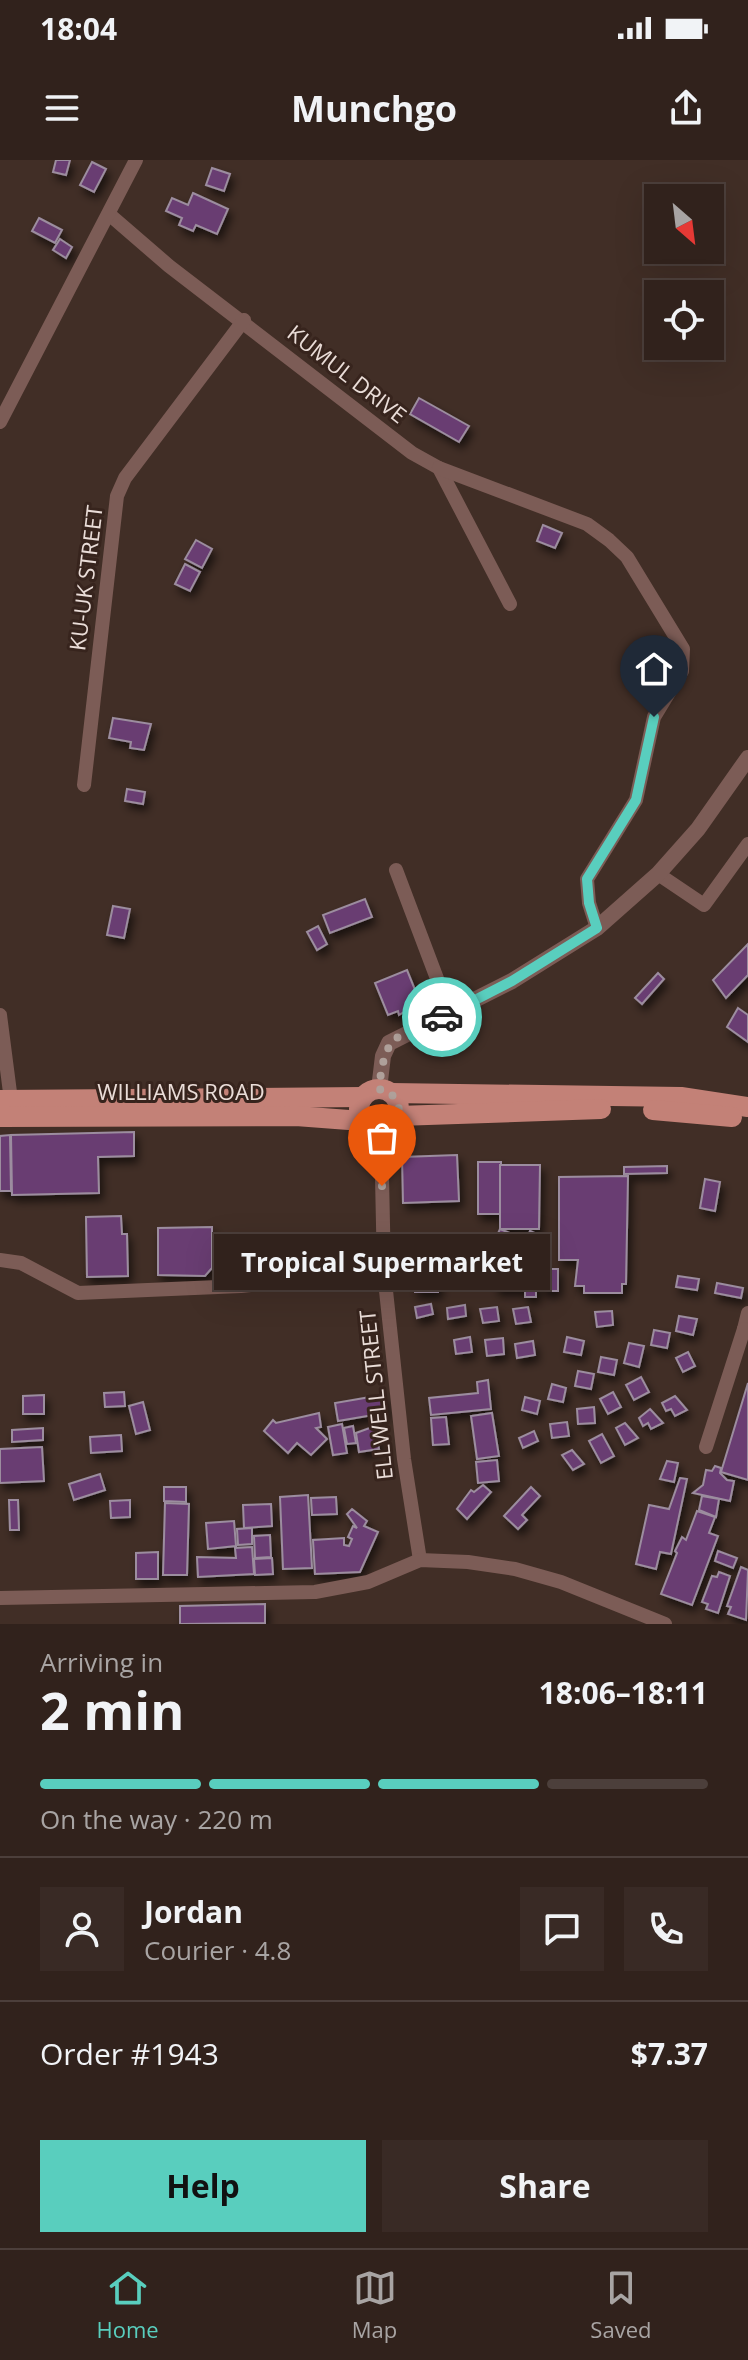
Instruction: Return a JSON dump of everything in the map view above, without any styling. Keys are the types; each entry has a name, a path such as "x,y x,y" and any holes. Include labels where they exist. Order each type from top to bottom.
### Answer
{"main road":[{"name":"WILLIAMS ROAD","path":"6,1108 378,1093 681,1097 748,1107"},
{"path":"378,1093 396,1099 398,1116 391,1125 372,1125 359,1113 378,1093"},
{"name":"WILLIAMS ROAD","path":"6,1108 296,1116 372,1125"},
{"path":"398,1116 646,1109 728,1116 748,1121"}],"street":[{"path":"0,422 136,160"},
{"name":"KUMUL DRIVE","path":"110,215 169,266 244,320 412,453 439,468 587,524 627,557 683,649 682,671 654,717 636,800 587,879 589,903 597,928"},
{"name":"KU-UK STREET","path":"84,785 117,496 125,478 244,320"},
{"path":"439,468 510,604"},
{"path":"378,1093 383,1056 389,1043 523,975 597,928 658,874 698,829 748,758"},
{"path":"658,874 704,905 748,844"},
{"path":"396,870 450,1013"},
{"path":"0,1015 6,1108"},
{"name":"ELLWELL STREET","path":"372,1125 404,1459 420,1560"},
{"path":"0,1260 21,1263 78,1293 241,1286 384,1272"},
{"path":"706,1447 746,1329 748,1313"},
{"path":"0,1598 315,1592 368,1582 420,1560 468,1562 515,1569 561,1582 665,1624"}],"building":[{"path":"56,160 70,160 66,175 53,172"},
{"path":"92,162 106,169 94,192 80,185"},
{"path":"212,168 230,174 224,191 206,185"},
{"path":"193,193 228,209 217,234 196,225 193,231 179,225 182,218 166,211 172,198 188,205"},
{"path":"39,218 62,230 55,243 32,231"},
{"path":"60,239 72,247 66,258 53,250"},
{"path":"419,398 469,426 459,442 410,414"},
{"path":"543,525 562,533 555,548 537,541"},
{"path":"196,540 212,549 202,568 185,559"},
{"path":"185,564 200,572 190,591 175,584"},
{"path":"113,718 151,724 144,750 130,748 131,742 109,738"},
{"path":"127,789 145,792 143,804 125,801"},
{"path":"365,899 372,917 330,933 323,915"},
{"path":"113,906 130,909 124,938 107,935"},
{"path":"318,926 327,944 317,950 307,932"},
{"path":"748,944 748,975 726,998 713,980"},
{"path":"407,970 420,1002 399,1015 398,1011 388,1015 375,983"},
{"path":"658,973 664,979 642,1004 635,998"},
{"path":"738,1008 748,1015 748,1042 727,1027"},
{"path":"134,1132 134,1156 98,1157 99,1193 12,1195 11,1135"},
{"path":"10,1135 11,1191 0,1191 0,1136"},
{"path":"457,1155 459,1201 403,1203 402,1157"},
{"path":"478,1162 501,1162 501,1214 478,1214"},
{"path":"500,1165 540,1165 539,1229 500,1229"},
{"path":"667,1166 667,1173 624,1174 624,1167"},
{"path":"628,1176 626,1284 622,1284 622,1293 584,1293 584,1286 575,1286 578,1260 559,1260 559,1177"},
{"path":"705,1179 720,1182 715,1211 700,1208"},
{"path":"121,1216 122,1234 127,1234 128,1276 87,1277 86,1217"},
{"path":"212,1227 212,1268 205,1276 158,1275 158,1228"},
{"path":"500,1229 512,1234 500,1258 489,1253"},
{"path":"530,1231 541,1236 531,1261 520,1256"},
{"path":"449,1239 470,1239 466,1256 470,1256 470,1268 449,1268"},
{"path":"441,1240 442,1251 428,1254 426,1243"},
{"path":"542,1269 558,1269 558,1291 542,1291"},
{"path":"496,1275 536,1275 536,1297 525,1297 525,1289 496,1289"},
{"path":"678,1276 699,1279 697,1290 676,1287"},
{"path":"415,1277 438,1277 438,1292 415,1292"},
{"path":"717,1283 743,1288 741,1298 715,1293"},
{"path":"431,1304 433,1314 417,1318 415,1307"},
{"path":"465,1305 466,1316 448,1319 447,1308"},
{"path":"497,1307 499,1321 483,1323 480,1309"},
{"path":"528,1307 531,1322 516,1324 513,1309"},
{"path":"612,1311 613,1325 597,1327 595,1312"},
{"path":"679,1316 697,1319 693,1335 676,1331"},
{"path":"654,1330 670,1333 667,1348 651,1345"},
{"path":"470,1337 472,1352 456,1354 454,1340"},
{"path":"567,1337 584,1341 581,1355 564,1352"},
{"path":"503,1338 504,1354 487,1356 485,1340"},
{"path":"533,1341 535,1355 517,1358 515,1344"},
{"path":"629,1343 644,1346 639,1367 624,1363"},
{"path":"688,1352 695,1366 683,1372 676,1358"},
{"path":"601,1357 617,1360 614,1375 598,1372"},
{"path":"578,1371 594,1374 591,1389 575,1386"},
{"path":"641,1377 649,1392 634,1400 626,1385"},
{"path":"488,1380 491,1409 431,1415 429,1398 478,1393 477,1382"},
{"path":"748,1383 748,1480 721,1472"},
{"path":"552,1384 566,1388 563,1402 548,1399"},
{"path":"124,1392 125,1406 105,1407 104,1393"},
{"path":"613,1392 621,1407 608,1414 600,1399"},
{"path":"44,1395 44,1414 23,1414 23,1396"},
{"path":"382,1395 385,1413 338,1421 335,1403"},
{"path":"675,1396 687,1410 675,1416 671,1409 666,1411 662,1403"},
{"path":"525,1397 540,1401 537,1414 522,1410"},
{"path":"143,1402 150,1430 136,1434 129,1406"},
{"path":"594,1407 595,1423 578,1424 577,1409"},
{"path":"650,1409 663,1423 651,1429 648,1423 643,1426 639,1418"},
{"path":"319,1413 321,1427 316,1428 327,1439 311,1455 297,1443 288,1453 264,1431 273,1420 276,1423"},
{"path":"492,1413 499,1456 477,1459 471,1416"},
{"path":"446,1417 449,1444 433,1445 431,1418"},
{"path":"567,1422 569,1436 552,1438 550,1424"},
{"path":"625,1423 638,1438 625,1445 616,1428"},
{"path":"342,1424 347,1453 333,1455 328,1427"},
{"path":"353,1426 356,1443 347,1444 344,1428"},
{"path":"375,1426 379,1449 359,1452 356,1433"},
{"path":"43,1428 43,1440 12,1442 12,1430"},
{"path":"534,1431 538,1441 523,1448 519,1438"},
{"path":"602,1434 614,1456 601,1463 589,1441"},
{"path":"121,1435 122,1451 91,1453 90,1437"},
{"path":"42,1447 44,1481 0,1483 0,1449"},
{"path":"572,1450 584,1464 573,1470 562,1455"},
{"path":"497,1460 499,1481 478,1483 476,1462"},
{"path":"667,1461 678,1463 674,1482 660,1479"},
{"path":"715,1466 721,1468 720,1473 727,1480 734,1481 730,1501 693,1493 703,1485 706,1470 712,1471"},
{"path":"100,1474 105,1490 74,1500 69,1484"},
{"path":"680,1478 687,1479 671,1554 660,1552 656,1569 636,1564 649,1505 669,1509"},
{"path":"483,1485 491,1492 467,1519 457,1509 471,1490 474,1492"},
{"path":"164,1487 186,1487 186,1502 164,1501"},
{"path":"531,1487 540,1496 522,1515 527,1520 518,1529 504,1516"},
{"path":"308,1495 312,1568 283,1569 280,1497"},
{"path":"702,1496 719,1499 716,1517 699,1510"},
{"path":"336,1497 337,1514 312,1515 311,1498"},
{"path":"9,1500 18,1500 19,1530 10,1530"},
{"path":"130,1500 130,1517 111,1518 110,1501"},
{"path":"165,1503 189,1504 187,1575 163,1575"},
{"path":"271,1504 272,1526 244,1528 243,1505"},
{"path":"352,1509 367,1521 364,1526 378,1532 360,1572 315,1574 313,1540 344,1538 344,1545 349,1546 352,1539 348,1537 353,1526 357,1528 347,1514"},
{"path":"697,1511 715,1517 709,1533 718,1536 692,1605 661,1594 677,1553 675,1551 682,1537 686,1540"},
{"path":"234,1521 236,1546 208,1549 206,1523"},
{"path":"252,1528 252,1544 238,1545 237,1529"},
{"path":"270,1535 271,1557 255,1558 254,1536"},
{"path":"252,1547 254,1574 198,1577 197,1557 236,1558 235,1548"},
{"path":"718,1551 737,1558 733,1568 715,1561"},
{"path":"158,1552 158,1579 136,1579 136,1553"},
{"path":"272,1558 273,1574 255,1575 254,1559"},
{"path":"741,1567 748,1570 746,1620 728,1614 731,1607 727,1606"},
{"path":"719,1572 730,1576 718,1613 706,1609 708,1604 702,1602 712,1576 717,1577"},
{"path":"265,1604 265,1623 180,1624 180,1606"}],"way so far":[{"path":"382,1186 381,1129 395,1121 399,1107 391,1093 379,1089 385,1049 396,1038 442,1017"}],"place":[{"name":"Tropical Supermarket","path":"382,1186"}],"route":[{"path":"442,1017 512,981 597,928 589,903 587,879 636,800 654,717"}]}
